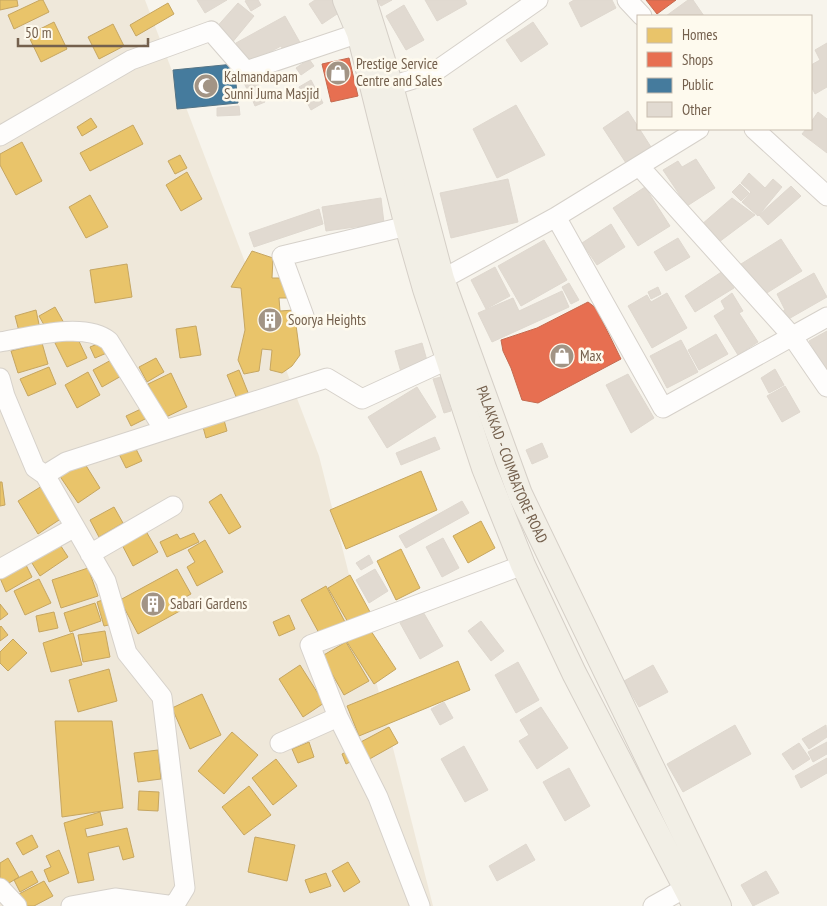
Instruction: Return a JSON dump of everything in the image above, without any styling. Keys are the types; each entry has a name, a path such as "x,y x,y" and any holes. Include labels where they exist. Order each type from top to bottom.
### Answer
{"main road":[{"name":"PALAKKAD - COIMBATORE ROAD","path":"345,0 359,33 407,226 508,461 520,494 695,891"},
{"name":"PALAKKAD - COIMBATORE ROAD","path":"364,0 391,86 448,359 484,468 523,566 574,674 695,891 719,906"},
{"path":"484,468 508,461"}],"street":[{"path":"391,86 433,73 538,0"},
{"path":"627,0 641,15"},
{"path":"0,136 131,60 211,31 246,71 359,33"},
{"path":"433,284 556,216 698,130"},
{"path":"755,130 827,196"},
{"path":"639,166 792,336 827,387"},
{"path":"556,216 663,408 827,317"},
{"path":"304,316 282,256 407,226"},
{"path":"0,342 80,330 103,336 109,341 164,430"},
{"path":"45,475 66,462 327,378 362,399 448,359"},
{"path":"0,378 5,396 35,468 45,475 106,581 127,653 162,697 185,888 174,906 115,898 71,906"},
{"path":"90,554 173,506"},
{"path":"0,569 75,528"},
{"path":"420,906 378,797 338,717 310,644 523,566"},
{"path":"280,743 338,717"},
{"path":"0,888 16,906"},
{"path":"654,906 695,891"}],"shaded area":[{"path":"0,0 145,0 319,456 433,906 0,906"}],"building: Homes":[{"path":"0,0 17,0 18,6 0,10"},
{"path":"43,0 49,12 14,29 8,15"},
{"path":"168,3 174,14 136,36 130,25"},
{"path":"54,22 67,49 41,62 28,35"},
{"path":"113,24 124,46 99,59 88,37"},
{"path":"91,118 97,127 82,136 77,127"},
{"path":"133,125 143,144 90,171 80,153"},
{"path":"22,142 42,181 16,195 0,165 0,154"},
{"path":"180,155 187,168 175,174 168,161"},
{"path":"187,172 202,199 181,211 166,185"},
{"path":"90,195 108,227 86,238 69,207"},
{"name":"Soorya Heights","path":"252,251 273,258 272,278 288,278 289,298 279,298 280,311 294,310 300,355 292,366 282,373 270,370 272,350 262,349 259,371 244,374 238,360 245,330 241,288 231,287"},
{"path":"127,264 132,297 95,303 90,270"},
{"path":"55,307 64,323 48,332 39,316"},
{"path":"36,310 40,329 20,335 15,316"},
{"path":"196,326 201,355 180,358 176,329"},
{"path":"75,333 87,358 67,367 55,343"},
{"path":"105,341 109,352 95,358 90,347"},
{"path":"42,343 48,364 18,373 11,351"},
{"path":"156,358 164,372 147,382 139,367"},
{"path":"113,359 123,375 102,387 93,370"},
{"path":"49,367 56,384 28,396 20,379"},
{"path":"239,370 249,395 237,399 227,375"},
{"path":"88,372 100,395 77,408 65,385"},
{"path":"171,373 187,407 164,418 148,384"},
{"path":"143,408 147,418 131,426 126,416"},
{"path":"224,420 227,431 206,438 203,427"},
{"path":"132,441 142,461 126,468 116,448"},
{"path":"80,456 100,488 78,503 57,472"},
{"path":"421,471 437,510 346,549 330,510"},
{"path":"0,482 2,482 5,505 0,506"},
{"path":"42,486 62,518 38,534 18,501"},
{"path":"221,494 241,527 229,534 209,502"},
{"path":"114,507 123,523 99,537 90,520"},
{"path":"481,521 495,548 468,563 453,536"},
{"path":"143,526 158,552 133,566 119,539"},
{"path":"194,533 199,542 167,557 160,542 177,534 180,539"},
{"path":"55,537 68,557 40,576 27,555"},
{"path":"205,540 223,572 197,586 187,567 195,562 188,550"},
{"path":"401,549 420,588 396,600 377,561"},
{"path":"25,563 32,577 6,592 0,578"},
{"path":"88,568 98,596 61,608 52,580"},
{"name":"Sabari Gardens","path":"177,569 191,594 182,599 187,607 138,634 120,600"},
{"path":"350,575 370,612 349,624 328,588"},
{"path":"39,579 51,603 25,615 14,591"},
{"path":"326,586 345,622 320,635 301,600"},
{"path":"105,599 113,624 104,626 97,602"},
{"path":"95,603 101,621 70,632 64,613"},
{"path":"0,604 8,614 0,620"},
{"path":"54,612 58,628 39,632 36,616"},
{"path":"289,615 295,629 279,636 273,622"},
{"path":"0,627 8,635 0,641"},
{"path":"369,628 396,669 374,684 347,642"},
{"path":"105,631 110,657 83,662 78,635"},
{"path":"73,633 82,665 51,672 43,643"},
{"path":"13,639 27,653 8,671 0,663 0,652"},
{"path":"346,642 369,681 344,695 322,656"},
{"path":"458,661 470,690 359,736 347,706"},
{"path":"300,665 324,703 303,717 279,679"},
{"path":"109,669 117,701 78,712 69,680"},
{"path":"202,694 221,735 190,749 172,708"},
{"path":"55,721 112,721 123,808 62,817"},
{"path":"389,727 398,743 366,761 357,744"},
{"path":"232,732 258,755 224,794 198,771"},
{"path":"309,742 314,757 298,763 292,749"},
{"path":"352,749 356,759 346,764 342,754"},
{"path":"158,750 161,779 138,782 134,753"},
{"path":"276,759 297,786 273,805 252,778"},
{"path":"249,786 271,815 244,835 222,807"},
{"path":"139,791 159,792 158,811 138,810"},
{"path":"100,812 103,825 85,829 87,837 127,828 134,857 123,860 119,846 88,853 94,880 78,883 64,823"},
{"path":"32,835 38,847 23,855 16,843"},
{"path":"255,837 295,845 287,881 248,872"},
{"path":"59,850 69,873 49,882 44,870 51,867 46,856"},
{"path":"8,858 19,877 4,886 0,879 0,863"},
{"path":"348,862 360,882 344,892 332,871"},
{"path":"32,871 38,882 20,892 14,880"},
{"path":"326,873 331,886 310,893 305,880"},
{"path":"44,881 53,896 34,906 25,906 19,894"}],"building: Shops":[{"path":"646,0 676,0 657,14"},
{"name":"Prestige Service Centre and Sales","path":"349,58 358,96 331,102 322,64"},
{"name":"Max","path":"588,302 596,308 621,359 538,403 522,400 503,351 501,340 537,328"}],"building: Public":[{"name":"Kalmandapam Sunni Juma Masjid","path":"234,64 238,103 177,109 173,70"}],"building: Other":[{"path":"197,0 227,0 205,13"},
{"path":"258,0 261,5 251,11 245,1"},
{"path":"315,0 337,0 343,10 322,24 309,4"},
{"path":"377,0 392,0 381,6"},
{"path":"425,0 465,0 467,4 437,21"},
{"path":"574,0 612,0 616,8 581,27 569,3"},
{"path":"688,0 693,0 703,15 667,15"},
{"path":"238,3 254,16 231,44 214,30"},
{"path":"404,5 424,40 406,50 386,16"},
{"path":"285,16 302,46 286,55 281,46 247,65 236,43"},
{"path":"533,22 548,44 521,62 506,40"},
{"path":"827,43 827,87 815,94 812,88 812,64 820,60 815,50"},
{"path":"309,59 314,66 301,75 296,68"},
{"path":"254,76 260,88 249,93 243,81"},
{"path":"311,80 323,103 311,110 299,87"},
{"path":"260,90 265,102 255,106 250,94"},
{"path":"516,105 545,155 497,178 473,129"},
{"path":"239,106 240,115 217,116 217,108"},
{"path":"628,111 637,125 637,130 640,130 651,147 626,163 603,128"},
{"path":"818,112 827,119 827,153 802,134 805,130 812,130 812,121"},
{"path":"696,159 715,188 687,206 663,170 678,161 682,167"},
{"path":"749,173 765,188 773,179 782,187 758,216 742,202 751,192 741,183"},
{"path":"508,179 518,222 451,238 440,193"},
{"path":"740,184 749,193 741,201 732,192"},
{"path":"791,186 801,196 768,225 759,215"},
{"path":"645,187 670,226 638,246 613,208"},
{"path":"381,198 384,223 326,231 322,207"},
{"path":"732,198 755,215 719,242 701,225"},
{"path":"319,209 323,224 254,247 249,233"},
{"path":"611,224 625,247 597,265 582,243"},
{"path":"678,238 690,257 666,271 654,252"},
{"path":"781,239 802,271 762,296 741,264"},
{"path":"544,240 567,280 521,306 498,266"},
{"path":"495,267 510,296 486,309 471,280"},
{"path":"723,271 734,288 695,312 685,296"},
{"path":"814,273 827,297 785,321 780,313 785,310 777,294"},
{"path":"569,283 579,300 571,304 562,287"},
{"path":"658,287 661,294 651,299 648,292"},
{"path":"562,291 569,307 492,342 478,313 513,298 519,311"},
{"path":"667,293 687,328 652,348 628,306 647,295 651,302"},
{"path":"732,293 743,311 739,313 758,342 738,355 714,316 725,309 721,301"},
{"path":"827,331 827,372 809,341"},
{"path":"716,334 728,354 699,370 688,350"},
{"path":"681,340 698,372 667,388 650,356"},
{"path":"422,343 428,364 401,372 395,351"},
{"path":"775,369 784,385 769,393 761,378"},
{"path":"628,374 654,418 631,433 606,385"},
{"path":"441,377 451,411 444,413 433,379"},
{"path":"785,386 800,412 782,422 767,396"},
{"path":"417,387 436,417 387,448 368,417"},
{"path":"435,437 440,449 401,465 396,453"},
{"path":"542,443 548,457 532,464 526,450"},
{"path":"462,501 469,513 406,548 399,536"},
{"path":"443,538 459,568 442,577 426,547"},
{"path":"369,555 373,563 361,570 356,563"},
{"path":"375,569 388,591 369,603 356,580"},
{"path":"422,610 443,646 420,659 400,623"},
{"path":"481,621 504,651 491,661 468,631"},
{"path":"518,662 539,700 516,713 495,675"},
{"path":"653,665 668,692 639,707 624,681"},
{"path":"444,702 453,718 440,725 431,709"},
{"path":"541,707 568,748 537,769 519,741 529,735 520,720"},
{"path":"735,725 751,754 683,792 667,764"},
{"path":"826,725 827,737 809,749 802,739"},
{"path":"827,742 827,754 813,762 808,752"},
{"path":"799,743 810,759 793,770 782,754"},
{"path":"464,746 488,790 465,802 441,759"},
{"path":"827,758 827,773 801,788 795,776"},
{"path":"569,768 590,806 565,821 543,782"},
{"path":"526,844 535,860 497,881 489,866"},
{"path":"766,871 779,893 753,906 741,885"}],"place":[{"name":"Prestige Service Centre and Sales","path":"338,73"},
{"name":"Kalmandapam Sunni Juma Masjid","path":"206,86"},
{"name":"Soorya Heights","path":"270,320"},
{"name":"Max","path":"562,356"},
{"name":"Sabari Gardens","path":"153,604"}]}
